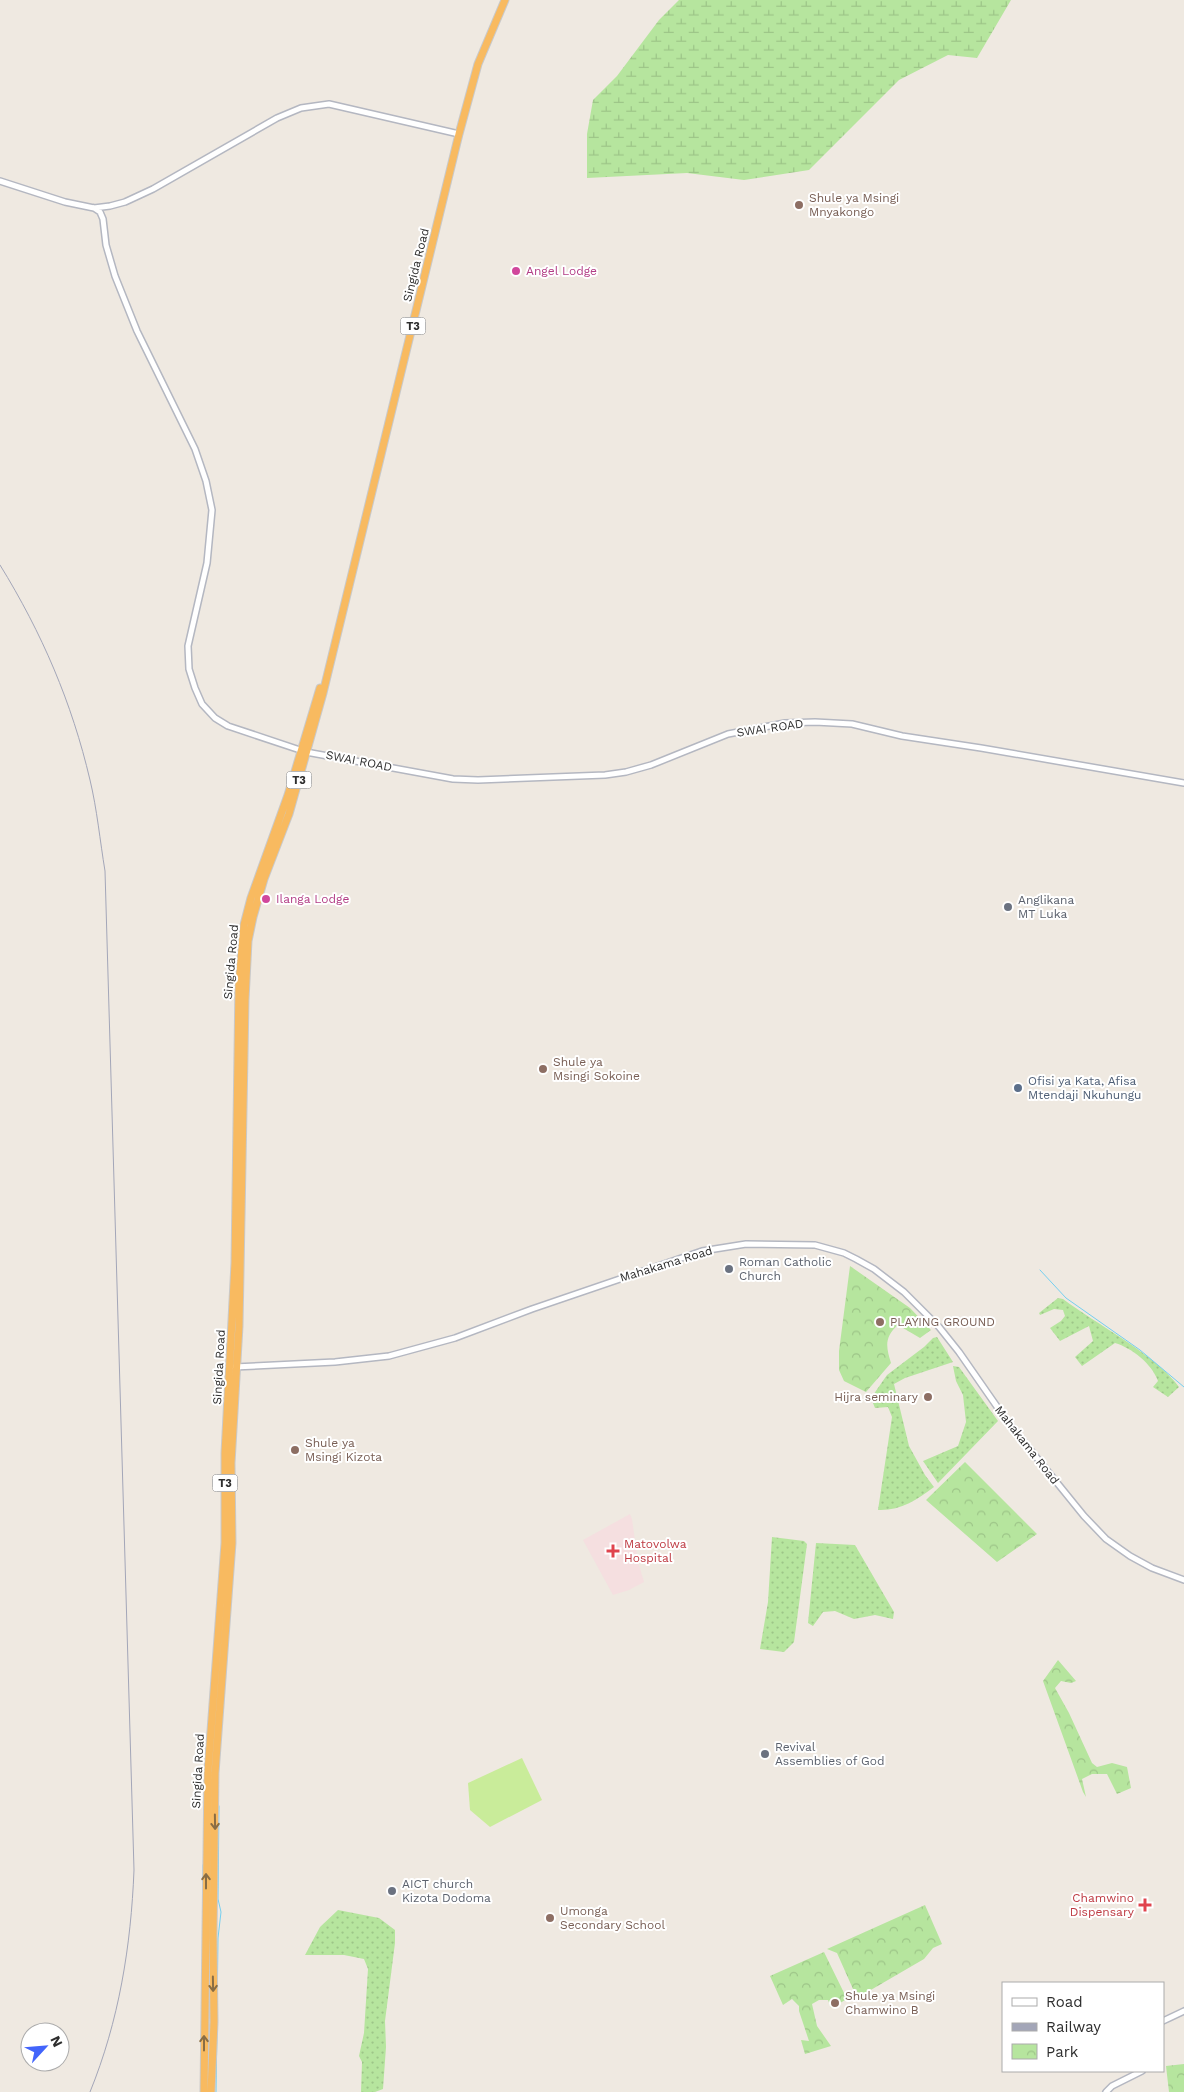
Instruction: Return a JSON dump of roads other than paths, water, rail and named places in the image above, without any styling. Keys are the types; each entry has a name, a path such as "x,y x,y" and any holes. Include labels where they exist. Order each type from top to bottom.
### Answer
{"highway":[{"name":"Singida Road","path":"211,2092 214,2022 215,1773 232,1543 233,1367 244,1146 245,1000 248,941 264,879 289,814 304,751 332,656 459,134 478,64 505,0"},
{"name":"Singida Road","path":"204,2092 208,1770 225,1543 225,1453 233,1367"}],"street":[{"path":"0,181 65,202 94,208 125,202 153,189 252,132 301,108 330,104 459,134"},
{"name":"SWAI ROAD","path":"94,208 100,212 103,218 106,245 115,276 137,330 196,449 206,481 212,510 207,563 188,646 189,669 202,704 215,718 228,726 304,751 453,779 478,780 605,775 626,772 651,765 728,734 785,723 815,722 852,724 902,736 1184,783"},
{"name":"Mahakama Road","path":"233,1367 335,1362 389,1356 454,1338 547,1303 702,1251 746,1244 815,1246 844,1253 856,1259 874,1269 904,1292 939,1327 959,1352 1011,1428 1095,1528 1106,1539 1130,1556 1152,1568 1184,1580"},
{"path":"1164,2021 1184,2011"},
{"path":"1106,2092 1112,2086 1140,2072"}],"waterway":[{"path":"1040,1270 1066,1298 1140,1350 1184,1387"},
{"path":"217,2017 218,1938 221,1912 218,1899 219,1806"},
{"path":"203,1865 203,1888"},
{"path":"216,2092 217,2029"}],"railway":[{"path":"0,565 29,616 65,696 83,751 97,814 105,871 134,1870 130,1927 122,1983 109,2038 90,2092"}],"place":[{"name":"Shule ya Msingi Mnyakongo","path":"799,205"},
{"name":"Angel Lodge","path":"516,271"},
{"name":"Ilanga Lodge","path":"266,899"},
{"name":"Anglikana MT Luka","path":"1008,907"},
{"name":"Shule ya Msingi Sokoine","path":"543,1069"},
{"name":"Ofisi ya Kata, Afisa Mtendaji Nkuhungu","path":"1018,1088"},
{"name":"Roman Catholic Church","path":"729,1269"},
{"name":"PLAYING GROUND","path":"880,1322"},
{"name":"Hijra seminary","path":"928,1397"},
{"name":"Shule ya Msingi Kizota","path":"295,1450"},
{"name":"Matovolwa Hospital","path":"613,1551"},
{"name":"Revival Assemblies of God","path":"765,1754"},
{"name":"AICT church Kizota Dodoma","path":"392,1891"},
{"name":"Chamwino Dispensary","path":"1145,1905"},
{"name":"Umonga Secondary School","path":"550,1918"},
{"name":"Shule ya Msingi Chamwino B","path":"835,2003"}]}
